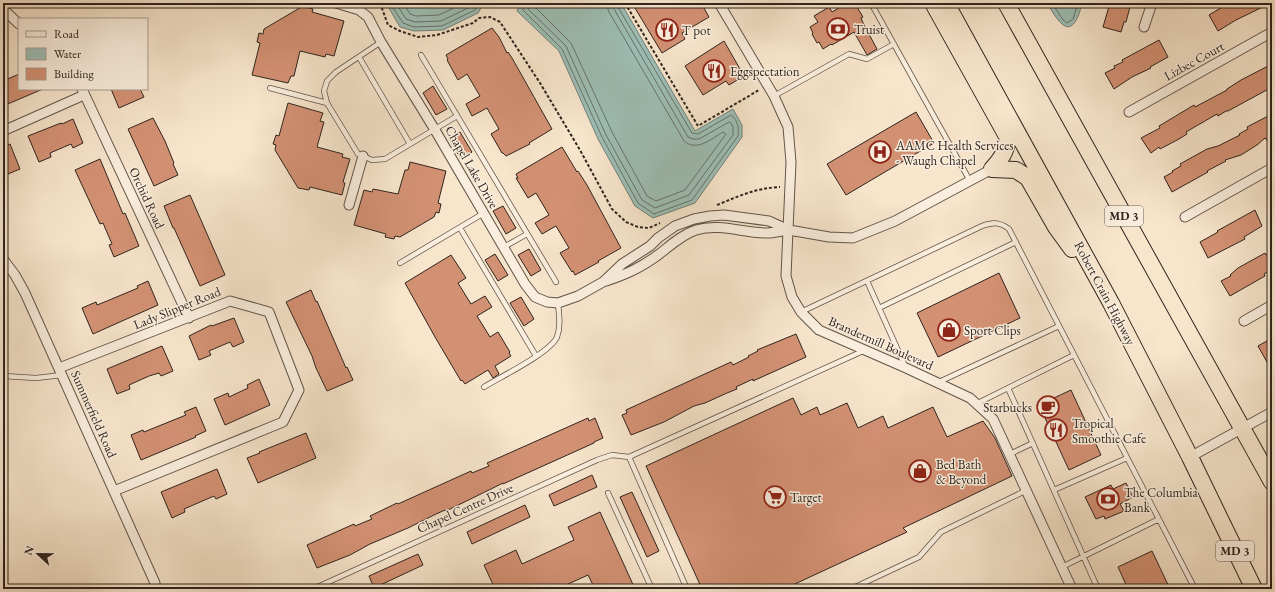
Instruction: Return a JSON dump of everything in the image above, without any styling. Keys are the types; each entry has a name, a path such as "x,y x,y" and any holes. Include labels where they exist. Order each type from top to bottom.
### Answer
{"highway":[{"path":"933,3 1008,138 1003,156 992,169"},
{"name":"Robert Crain Highway","path":"946,3 1111,303 1190,457 1254,589"},
{"name":"MD 3","path":"1006,3 1272,482"},
{"path":"992,169 1016,170 1028,178 1056,227 1111,303"},
{"path":"1217,512 1243,589"}],"street":[{"name":"Chapel Lake Drive","path":"336,3 359,10 368,17 525,284 535,297 547,302 558,303"},
{"name":"Brandermill Boulevard","path":"719,3 774,96 788,127 791,162 786,276 792,297 801,312 818,330 906,368 970,398 993,419 1072,589"},
{"path":"1144,26 1152,3"},
{"path":"3,9 18,23"},
{"name":"Lizbec Court","path":"1129,112 1272,32"},
{"path":"3,131 83,92"},
{"name":"Orchid Road","path":"83,92 189,318"},
{"path":"349,205 363,156"},
{"path":"1185,217 1272,168"},
{"path":"558,303 578,296 602,282 622,264 650,246 658,238 676,226 694,219 710,216 724,216 769,221 789,230 829,237 853,238 895,221 992,169"},
{"path":"602,282 626,275 658,255 681,237 696,230 722,228 767,233 789,230"},
{"name":"Summerfield Road","path":"3,259 26,293 155,583"},
{"name":"Lady Slipper Road","path":"61,372 230,301 269,312 299,390 282,422 114,491"},
{"path":"1244,321 1272,305"},
{"path":"1190,457 1272,412"}],"lane":[{"path":"871,3 970,181"},
{"path":"382,42 336,72 327,81 324,91 327,102 358,154 372,160 385,159 457,116"},
{"path":"774,96 849,54 867,59 894,44"},
{"path":"421,55 556,282"},
{"path":"359,56 410,144"},
{"path":"270,88 327,102"},
{"path":"400,263 484,213"},
{"path":"801,312 991,222 1004,225 1009,230 1016,242 1195,589"},
{"path":"460,228 536,356"},
{"path":"504,247 527,234"},
{"path":"878,308 1016,242"},
{"path":"866,281 906,368"},
{"path":"484,387 548,348 556,338 560,325 558,303"},
{"path":"938,383 1059,326"},
{"path":"687,589 629,456 864,350"},
{"path":"976,404 1074,355"},
{"path":"3,376 36,378 61,372"},
{"path":"1008,388 1098,589"},
{"path":"1010,454 1033,443"},
{"name":"Chapel Centre Drive","path":"313,589 597,460 612,455 629,456"},
{"path":"1054,490 1127,458"},
{"path":"851,589 919,557 941,532 1027,490"},
{"path":"608,493 652,589"},
{"path":"1062,567 1158,519"}],"path":[{"path":"380,3 388,25 418,37 437,35 473,23 479,18 490,17 500,22 540,83 580,150 612,209 626,222 638,227 649,228 660,223"},
{"path":"626,3 698,126 759,90 762,95"},
{"path":"716,205 750,191 784,186"}],"water":[{"path":"386,3 484,3 478,13 443,30 414,31 400,27"},
{"path":"520,3 621,3 695,131 733,109 742,125 742,137 695,203 653,218 635,206 598,139 559,51 517,11"},
{"path":"1047,3 1082,3 1078,17 1069,27 1065,26 1058,20"}],"building":[{"name":"T pot","path":"632,3 701,3 709,17 682,33 685,39 662,53"},
{"name":"Truist","path":"847,3 852,3 855,8 857,7 863,17 861,18 864,25 877,49 867,55 854,32 823,49 819,42 817,43 812,34 813,33 810,27 818,22 814,16 829,7 832,12"},
{"path":"1110,3 1131,3 1126,22 1124,22 1121,32 1103,27"},
{"path":"1229,3 1271,3 1236,20 1218,31 1209,15"},
{"path":"303,6 313,9 312,12 344,21 334,56 326,54 325,57 300,51 294,76 291,76 288,83 252,75 260,43 257,42 259,33 263,34 264,29"},
{"path":"492,28 499,37 507,53 508,52 512,58 552,129 529,143 530,144 506,156 502,153 491,134 499,129 487,108 472,116 466,104 480,96 467,74 458,80 447,60 446,55"},
{"path":"1159,40 1168,57 1114,89 1105,73 1115,68 1114,66 1123,62 1122,60"},
{"name":"Eggspectation","path":"724,41 744,76 729,85 726,81 703,95 685,66"},
{"path":"1272,64 1272,87 1218,116 1217,114 1186,132 1187,134 1179,139 1160,149 1159,147 1151,153 1141,138 1160,128 1159,126 1194,105 1195,107"},
{"path":"18,74 18,90 41,90 3,106 3,81"},
{"path":"433,86 447,109 436,115 423,93"},
{"path":"111,90 140,90 144,97 119,108"},
{"path":"288,103 323,113 320,121 324,122 317,147 343,154 342,157 350,159 343,182 345,183 342,195 310,187 309,190 298,188 275,150 276,145 273,144 276,135 279,136"},
{"path":"916,112 934,143 846,195 827,164"},
{"path":"1272,114 1272,146 1265,138 1241,155 1225,160 1226,161 1207,171 1208,172 1172,192 1164,177 1181,166 1180,164 1207,149 1218,146 1240,135 1239,134 1248,129 1247,127"},
{"path":"153,118 165,141 178,175 154,186 128,129"},
{"path":"73,119 83,143 73,148 71,144 50,153 51,157 39,162 28,136"},
{"path":"460,132 472,152 461,159 449,138"},
{"path":"10,144 20,169 8,174 7,172 3,173 3,147"},
{"path":"562,147 577,172 578,171 587,185 621,248 575,275 560,253 569,248 556,226 542,234 535,223 549,215 536,193 528,198 516,178 518,178 516,174"},
{"path":"100,159 123,214 125,213 139,246 114,257 109,245 112,244 103,223 100,224 75,170"},
{"path":"410,162 446,171 438,203 441,204 439,213 436,212 434,217 400,237 395,236 394,239 385,237 386,234 354,225 364,190 372,192 373,189 398,194 405,170 408,170"},
{"path":"190,195 225,275 200,286 164,206"},
{"path":"503,206 516,228 506,234 493,211"},
{"path":"1255,210 1262,226 1244,237 1245,239 1208,258 1200,242"},
{"path":"529,249 541,270 531,276 518,255"},
{"path":"1272,251 1272,269 1264,274 1265,276 1230,296 1221,281 1231,276 1230,275 1238,268 1265,253 1266,255"},
{"path":"495,254 508,275 498,281 485,260"},
{"path":"451,255 466,278 458,283 471,304 485,296 492,307 477,316 490,337 498,332 510,352 509,353 511,356 495,366 499,374 493,378 488,370 465,384 462,380 461,381 405,283"},
{"path":"999,273 1020,318 938,357 917,313"},
{"path":"148,281 158,305 93,334 82,308 96,302 97,305 107,301 138,288 137,286"},
{"path":"311,290 346,368 347,367 353,380 327,391 286,302"},
{"path":"521,297 534,319 524,326 510,303"},
{"path":"234,318 244,342 233,347 230,342 209,351 211,355 199,360 189,336 211,325 212,326"},
{"path":"796,334 806,357 753,381 753,379 736,387 737,389 705,403 694,406 664,422 631,435 622,415 627,413 626,410 731,362 733,365 749,357 748,356 758,351 757,350"},
{"path":"1272,338 1272,371 1258,346"},
{"path":"162,346 173,371 161,376 159,373 149,376 129,385 130,389 117,394 107,369"},
{"path":"259,379 270,405 225,425 214,399 228,393 229,397 248,388 247,385"},
{"path":"1071,390 1101,455 1069,470 1039,405"},
{"name":"Target","path":"793,398 801,415 817,407 820,415 847,403 858,428 883,416 888,428 933,407 947,437 983,421 995,438 1012,476 903,528 907,532 784,589 702,589 646,466"},
{"path":"196,407 206,431 195,436 196,437 141,460 131,435 143,430 144,432 186,415 184,412"},
{"path":"588,418 589,421 595,418 603,438 503,483 446,511 445,510 370,544 350,555 317,568 307,545 354,524 355,526 372,519 370,516 397,503 398,504 471,471 472,473 489,466 487,463"},
{"path":"306,433 316,458 258,483 247,458"},
{"path":"217,469 227,494 216,499 214,496 184,509 185,512 172,518 161,492"},
{"path":"592,475 597,487 554,506 549,495"},
{"name":"The Columbia Bank","path":"1126,483 1133,497 1120,504 1124,511 1105,519 1104,516 1096,519 1085,497 1111,485 1113,489"},
{"path":"632,492 659,551 647,557 620,497"},
{"path":"525,505 530,517 472,544 467,532"},
{"path":"600,512 635,589 595,589 588,575 557,589 495,589 484,565 516,550 522,564 574,540 568,527"},
{"path":"1152,551 1170,589 1128,589 1118,567"},
{"path":"418,554 423,565 374,588 369,576"}],"place":[{"name":"Truist","path":"838,29"},
{"name":"T pot","path":"667,30"},
{"name":"Eggspectation","path":"714,71"},
{"name":"AAMC Health Services - Waugh Chapel","path":"880,152"},
{"name":"Sport Clips","path":"949,330"},
{"name":"Starbucks","path":"1048,407"},
{"name":"Tropical Smoothie Cafe","path":"1056,430"},
{"name":"Bed Bath & Beyond","path":"920,471"},
{"name":"Target","path":"775,497"},
{"name":"The Columbia Bank","path":"1108,499"}]}
